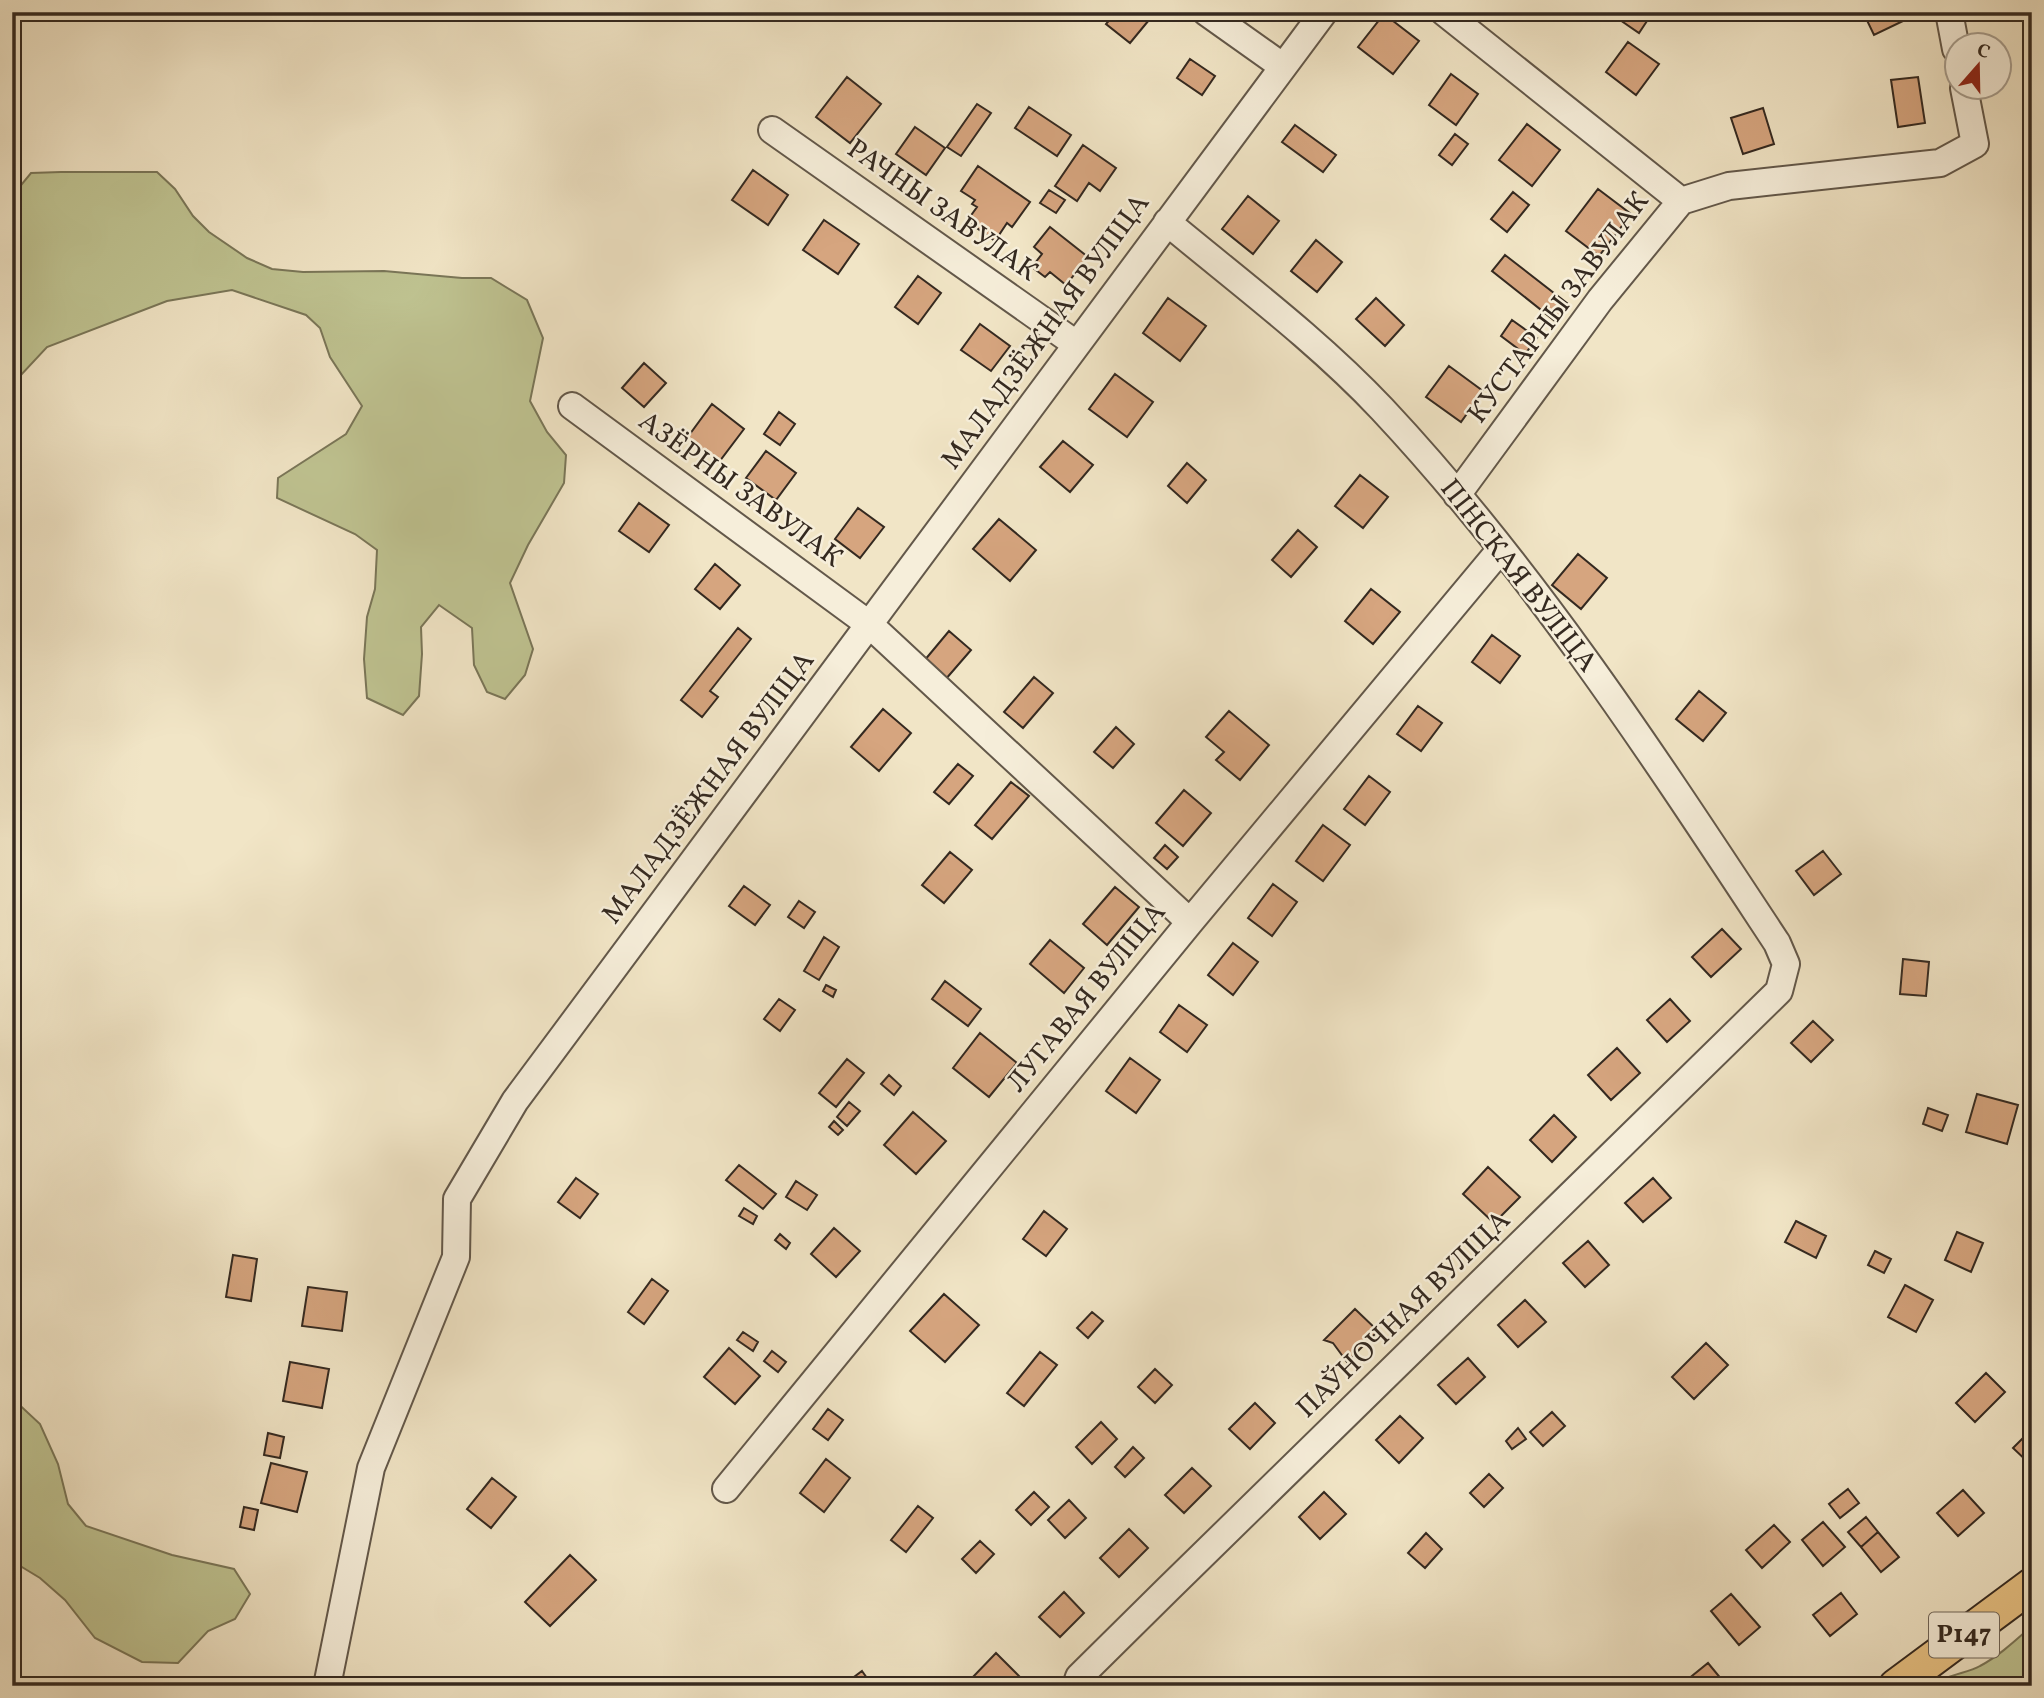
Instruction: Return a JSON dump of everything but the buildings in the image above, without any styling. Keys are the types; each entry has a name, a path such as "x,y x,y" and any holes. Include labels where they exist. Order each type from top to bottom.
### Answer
{"main road":[{"name":"Р147","path":"1896,1686 2032,1585"}],"street":[{"path":"1206,12 1282,66"},
{"name":"МАЛАДЗЁЖНАЯ ВУЛІЦА","path":"327,1686 371,1468 456,1257 457,1199 515,1101 1324,12"},
{"name":"КУСТАРНЫ ЗАВУЛАК","path":"1444,12 1681,201 1600,300 1457,495"},
{"path":"1950,12 1953,32"},
{"path":"1681,201 1729,186 1940,163 1975,144 1967,102"},
{"name":"РАЧНЫ ЗАВУЛАК","path":"772,130 1076,344"},
{"name":"ПІНСКАЯ ВУЛІЦА","path":"1167,222 1326,355 1381,408 1502,549 1639,734 1777,943 1786,964 1779,991"},
{"name":"АЗЁРНЫ ЗАВУЛАК","path":"572,406 870,625 1190,922"},
{"name":"ЛУГАВАЯ ВУЛІЦА","path":"726,1489 1190,922 1502,549"},
{"name":"ПАЎНОЧНАЯ ВУЛІЦА","path":"1076,1686 1079,1677 1779,991"}],"green space":[{"path":"157,172 175,189 193,216 209,232 247,258 272,269 303,272 384,271 491,278 527,300 543,338 530,401 547,432 566,455 564,483 528,545 510,583 533,649 525,675 505,699 487,692 474,665 472,628 439,605 421,627 419,696 403,715 367,698 364,659 367,617 375,589 377,550 355,534 277,498 278,478 346,434 362,406 330,357 320,328 306,315 232,290 167,301 47,347 21,375 12,374 12,196 31,173"},
{"path":"12,1398 40,1424 58,1464 68,1504 86,1526 172,1555 234,1569 250,1594 235,1619 208,1631 178,1663 142,1662 95,1638 65,1600 40,1578 12,1561"},
{"path":"2032,1626 2032,1675 2016,1686 1935,1686 1945,1679 1987,1662"}]}
